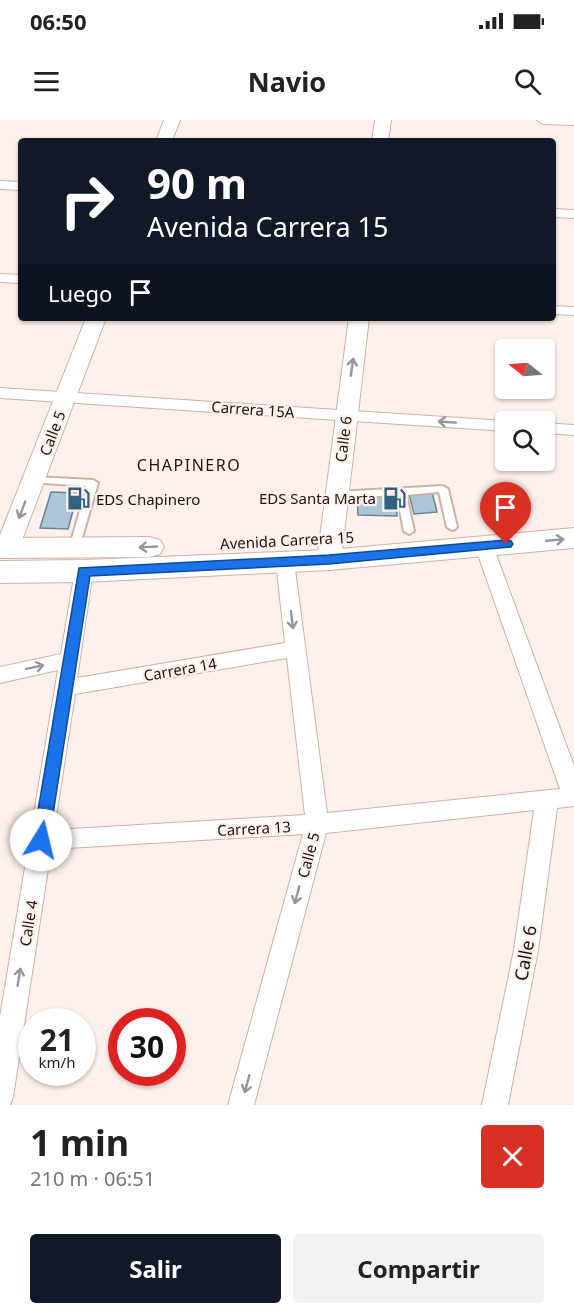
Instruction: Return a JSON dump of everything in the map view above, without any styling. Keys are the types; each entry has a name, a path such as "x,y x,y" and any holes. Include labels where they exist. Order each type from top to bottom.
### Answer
{"main road":[{"name":"Avenida Carrera 15","path":"2,556 79,560 285,562 409,531 574,517"},
{"name":"Avenida Carrera 15","path":"79,560 331,549 484,546 574,538"}],"street":[{"path":"165,138 172,120"},
{"path":"380,138 383,120"},
{"path":"543,120 574,121"},
{"path":"0,185 18,186"},
{"path":"556,213 574,214"},
{"path":"0,278 18,279"},
{"path":"556,310 574,311"},
{"name":"Calle 5","path":"2,556 34,480 95,321"},
{"name":"Calle 6","path":"331,549 359,321"},
{"name":"Carrera 15A","path":"0,393 495,425"},
{"path":"555,429 574,430"},
{"path":"484,546 574,797"},
{"name":"Calle 4","path":"0,1097 70,660 79,560"},
{"name":"Calle 5","path":"241,1105 317,824 285,562"},
{"name":"Carrera 14","path":"65,688 296,649"},
{"path":"0,675 70,660"},
{"name":"Carrera 13","path":"41,840 317,824 574,797"},
{"name":"Calle 6","path":"495,1105 526,950 547,800"}],"lane":[{"path":"34,480 93,483 79,560"},
{"path":"337,495 443,489 452,528"},
{"path":"401,492 409,531"}],"building":[{"path":"51,492 78,493 68,529 40,528"},
{"path":"432,492 437,512 414,514 409,494"},
{"path":"357,495 395,495 397,516 358,515"}],"place":[{"name":"EDS Santa Marta","path":"394,498"},
{"name":"EDS Chapinero","path":"78,499"}],"district":[{"name":"CHAPINERO","path":"189,465"}],"route":[{"path":"41,840 84,572 329,560 506,544"}]}
